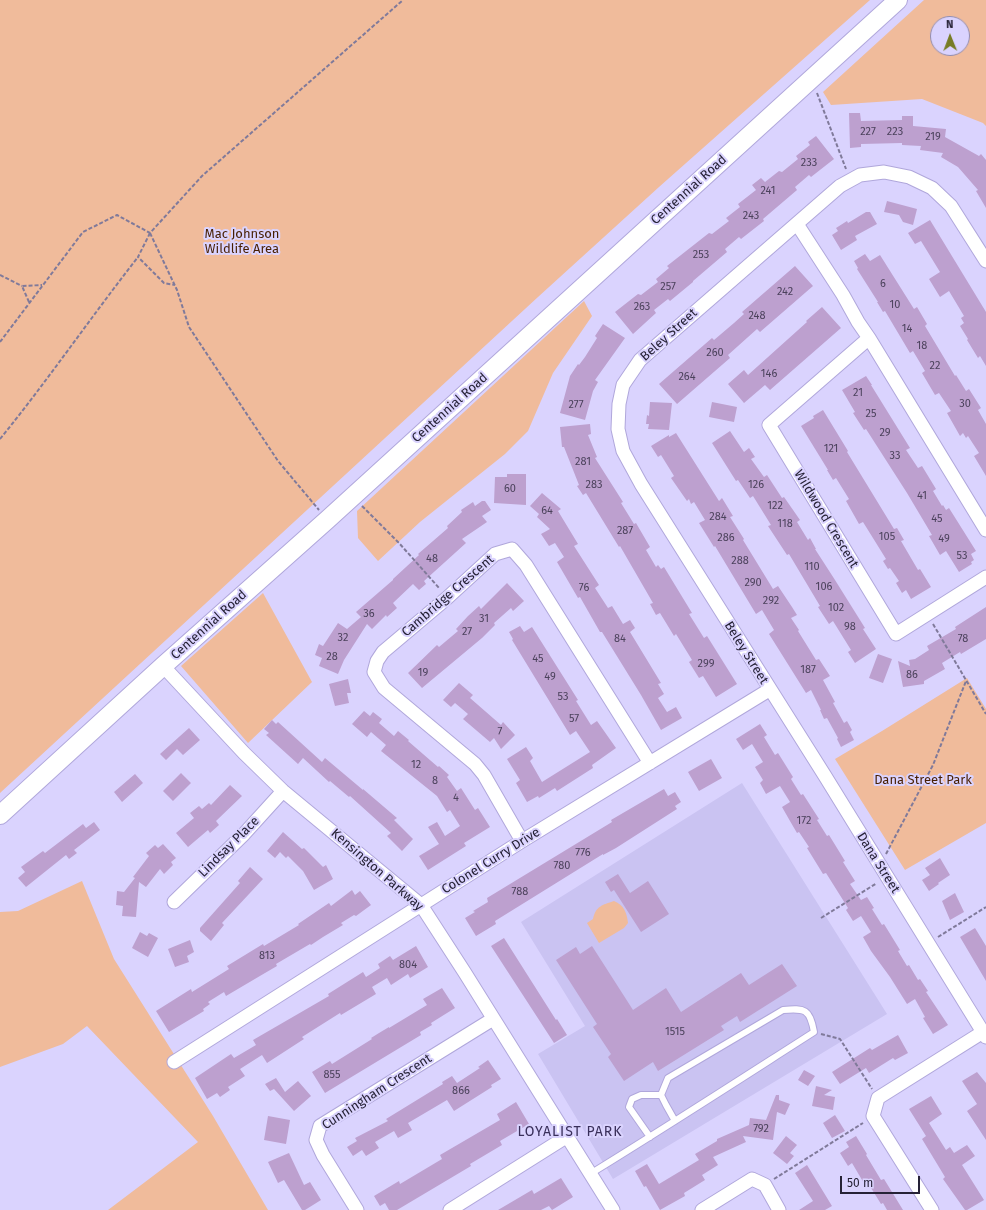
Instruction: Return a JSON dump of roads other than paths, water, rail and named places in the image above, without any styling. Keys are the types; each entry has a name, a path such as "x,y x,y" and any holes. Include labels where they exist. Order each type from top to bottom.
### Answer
{"main road":[{"name":"Centennial Road","path":"0,815 163,666 353,497 898,0"}],"street":[{"name":"Beley Street","path":"769,690 641,484 623,452 618,429 619,404 623,384 640,360 840,186 860,175 884,172 909,177 932,188 951,206 986,261"},
{"path":"797,224 869,338 986,530"},
{"name":"Wildwood Crescent","path":"869,338 769,425 896,634 986,577"},
{"name":"Cambridge Crescent","path":"522,841 484,775 475,764 384,688 374,672 377,661 383,652 496,554 512,549 526,565 650,763"},
{"name":"Kensington Parkway","path":"163,666 244,753 283,791 421,905 465,972 612,1210"},
{"name":"Colonel Curry Drive","path":"174,1062 522,841 769,690"},
{"name":"Dana Street","path":"769,690 887,877 984,1035"},
{"name":"Lindsay Place","path":"174,902 244,834 283,791"},
{"name":"Cunningham Crescent","path":"357,1210 323,1156 316,1140 320,1126 493,1019"},
{"path":"932,1210 873,1116 878,1098 984,1035"},
{"path":"450,1210 566,1137"},
{"path":"702,1210 752,1179 765,1185 780,1210"}],"lane":[{"path":"590,1174 650,1137 675,1121 814,1032 812,1018 805,1010 783,1010 668,1078 661,1095 675,1121"},
{"path":"650,1137 629,1107 632,1099 641,1095 661,1095"}],"district":[{"name":"LOYALIST PARK","path":"570,1132"}],"park label":[{"name":"Mac Johnson Wildlife Area","path":"242,242"},
{"name":"Dana Street Park","path":"923,780"}]}
